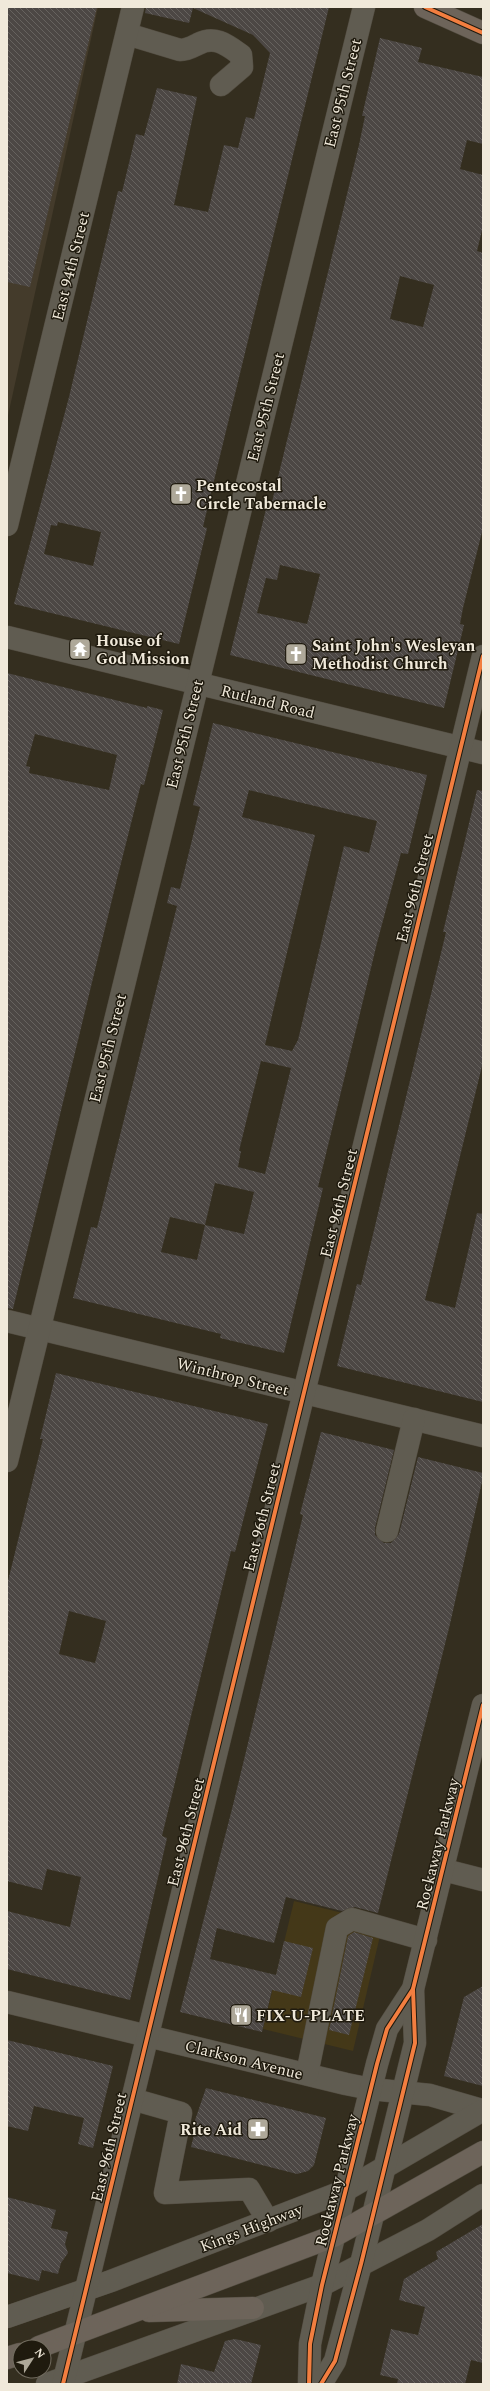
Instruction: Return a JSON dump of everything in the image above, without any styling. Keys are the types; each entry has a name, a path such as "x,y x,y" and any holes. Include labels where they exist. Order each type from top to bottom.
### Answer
{"main road":[{"path":"425,7 483,33"},
{"path":"52,2342 334,2236 483,2152"},
{"path":"132,2311 253,2308"}],"street":[{"name":"East 94th Street","path":"7,525 134,7"},
{"name":"East 95th Street","path":"7,1461 196,684 364,7"},
{"path":"127,34 180,50 186,50 205,40 225,43 241,55 242,66 221,85"},
{"name":"Rutland Road","path":"7,637 483,753"},
{"name":"East 96th Street","path":"58,2382 76,2332 483,656"},
{"name":"Winthrop Street","path":"7,1321 414,1418 483,1436"},
{"path":"387,1531 414,1418"},
{"name":"Rockaway Parkway","path":"321,2384 335,2361 361,2264 415,2043 413,1989 444,1870 483,1705"},
{"path":"444,1870 483,1880"},
{"path":"307,2074 337,1928 352,1919 426,1940"},
{"name":"Rockaway Parkway","path":"309,2384 310,2344 344,2191 387,2029 413,1989"},
{"name":"Clarkson Avenue","path":"7,2002 371,2089 430,2095 483,2110"},
{"path":"132,2099 181,2113 165,2193 249,2189 268,2220"},
{"name":"Kings Highway","path":"7,2317 86,2289 344,2191 384,2166 483,2110"},
{"path":"58,2382 253,2308 322,2285 428,2230 483,2195"}],"shaded area":[{"path":"7,7 98,7 7,420"},
{"path":"294,1901 383,1923 353,2051 263,2029"}],"building":[{"path":"7,7 97,7 30,287 7,282"},
{"path":"146,7 329,7 210,497 203,527 207,528 179,644 14,604 69,397 118,191 122,192 136,134 144,136 157,88 197,97 174,205 208,212 224,145 238,148 246,117 254,119 270,53 253,35 193,8 189,23 145,13","holes":["58,522 101,532 93,566 44,554 51,525 57,526"]},
{"path":"380,38 422,48 418,62 483,77 483,144 467,140 460,169 483,175 483,226 477,251 483,253 483,528 463,608 460,624 464,625 444,708 230,655 266,509 270,510 359,145 365,116 362,116","holes":["400,276 434,285 423,327 390,319","280,565 320,574 307,624 257,613 266,578 277,580"]},
{"path":"7,673 147,708 147,706 163,710 144,785 141,784 117,879 13,1309 7,1308","holes":["35,734 117,755 109,790 29,773 30,767 26,766"]},
{"path":"213,723 427,775 408,854 401,853 377,943 318,1187 323,1188 284,1353 220,1338 221,1334 73,1298 91,1227 97,1228 177,906 167,903 171,887 180,889 200,807 193,805","holes":["249,790 377,821 369,853 344,846 298,1040 292,1051 265,1045 315,835 242,817","261,1061 291,1068 265,1174 238,1167 241,1151 239,1151","215,1183 254,1192 244,1234 205,1225","170,1217 205,1225 197,1260 161,1252"]},
{"path":"477,790 483,791 483,1062 425,1300 455,1308 477,1213 483,1214 483,1402 337,1366 357,1284 361,1285 446,932 443,932"},
{"path":"56,1373 268,1424 235,1552 231,1551 162,1836 167,1838 130,2000 7,1969 7,1911 70,1927 81,1877 47,1869 42,1890 7,1881 7,1585 43,1439 40,1439","holes":["69,1611 106,1621 95,1663 59,1654"]},
{"path":"321,1432 394,1450 375,1528 375,1535 384,1543 391,1543 399,1534 418,1457 483,1473 483,1477 450,1624 378,1913 355,1907 342,1911 286,1897 274,1943 217,1928 210,1959 276,1975 284,1941 313,1948 301,1997 272,1990 262,2032 180,2012 234,1801 303,1515 300,1514"},
{"path":"354,1932 373,1938 349,2035 329,2030 348,1936"},
{"path":"483,1986 483,2086 444,2076 464,1997"},
{"path":"7,2040 113,2066 93,2148 78,2144 84,2118 34,2106 28,2131 7,2126"},
{"path":"206,2088 326,2118 314,2165 308,2171 297,2174 191,2147 196,2127 193,2126"},
{"path":"7,2197 56,2210 51,2228 68,2232 65,2244 68,2253 61,2263 58,2274 42,2270 39,2281 7,2273"},
{"path":"483,2224 483,2363 471,2360 465,2384 397,2384 398,2379 380,2375 391,2329 418,2335 425,2307 399,2300 404,2279 438,2259 436,2252"},
{"path":"235,2339 261,2345 251,2384 177,2384 181,2364 214,2372 225,2341"}],"cycle path":[{"path":"425,7 483,33"},
{"path":"63,2384 483,656"},
{"path":"309,2384 310,2344 322,2285 377,2064 387,2029 413,1989 483,1705"},
{"path":"321,2384 335,2361 361,2264 415,2043 413,1989"}],"place":[{"name":"Pentecostal Circle Tabernacle","path":"181,494"},
{"name":"House of God Mission","path":"80,649"},
{"name":"Saint John's Wesleyan Methodist Church","path":"296,654"},
{"name":"FIX-U-PLATE","path":"241,2015"},
{"name":"Rite Aid","path":"258,2129"}]}
